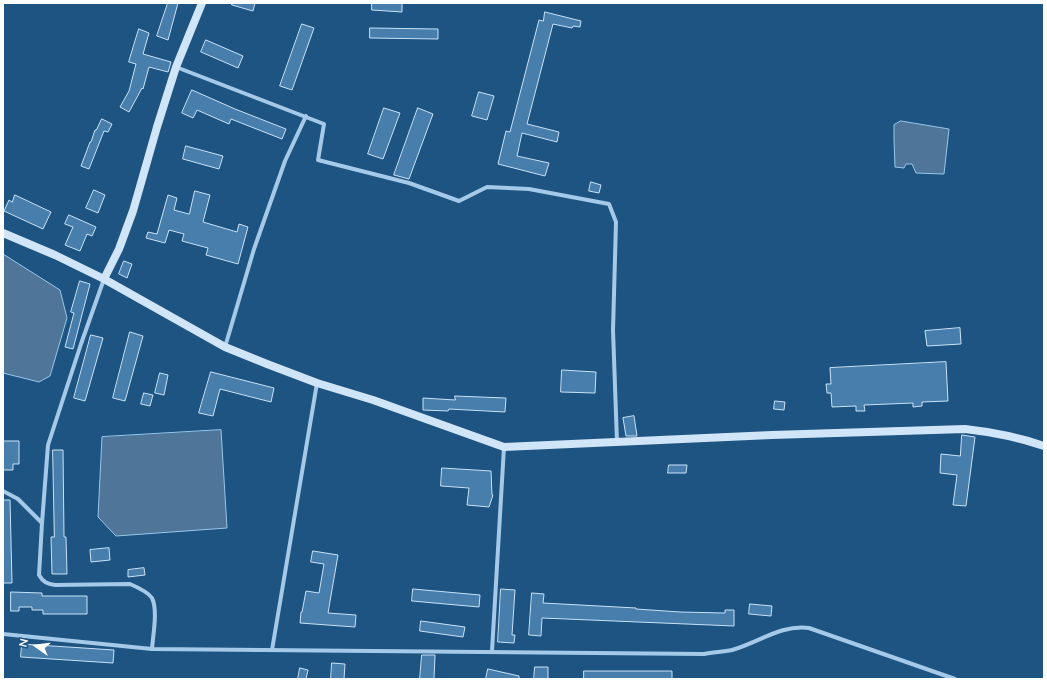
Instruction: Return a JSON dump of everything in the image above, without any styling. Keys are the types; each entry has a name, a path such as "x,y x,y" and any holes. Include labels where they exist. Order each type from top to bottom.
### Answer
{"main road":[{"path":"104,279 119,249 133,211 157,126 176,67 202,3"},
{"path":"3,233 56,255 104,279 225,347 317,383 373,400 504,447 617,443 772,434 965,429 1015,437 1044,446"}],"street":[{"path":"176,67 324,124 318,160 409,183 459,201 487,186 529,189 609,204 616,222 613,330 617,443"},
{"path":"225,347 254,249 285,161 306,116"},
{"path":"104,279 48,445 39,575 47,584 130,584 139,588 151,597 155,610 152,649"},
{"path":"272,650 317,383"},
{"path":"492,651 504,447"},
{"path":"3,491 18,499 42,523"},
{"path":"3,634 152,649 704,654 732,649 784,630 800,627 809,628 955,679"}],"water":[{"path":"901,121 949,129 944,174 916,173 912,164 906,164 904,168 895,167 894,125"},
{"path":"3,254 60,290 67,318 50,376 39,382 3,373"},
{"path":"221,430 227,528 116,536 98,517 102,437"}],"building":[{"path":"168,3 178,3 168,40 157,36"},
{"path":"232,3 255,3 253,11 232,5"},
{"path":"372,3 402,3 402,12 372,10"},
{"path":"545,12 581,21 580,27 573,26 572,28 553,24 527,124 559,132 557,142 522,133 517,156 549,163 545,176 498,164 506,131 510,132 539,20 543,21"},
{"path":"302,24 314,28 292,90 280,86"},
{"path":"370,28 438,29 438,39 370,38"},
{"path":"139,29 149,33 143,54 171,62 168,72 149,67 143,89 142,88 129,112 120,107 129,91 136,64 129,62"},
{"path":"206,40 243,56 238,68 201,52"},
{"path":"192,90 286,129 282,139 231,119 229,124 197,110 193,118 182,113"},
{"path":"479,92 494,96 487,120 472,116"},
{"path":"384,108 400,113 383,159 368,154"},
{"path":"418,108 433,114 409,179 394,175"},
{"path":"102,119 112,124 108,132 104,131 89,169 81,166 95,130"},
{"path":"186,146 223,156 219,169 183,159"},
{"path":"591,182 601,185 599,193 589,191"},
{"path":"94,190 105,195 98,213 86,208"},
{"path":"195,191 210,195 203,222 237,232 239,224 248,227 238,264 206,255 208,248 182,241 184,234 169,230 165,243 146,238 148,232 157,234 168,195 177,198 174,210 189,214"},
{"path":"15,195 51,212 43,229 4,211 9,200 12,202"},
{"path":"69,215 96,227 92,236 87,234 80,251 65,245 73,227 65,224"},
{"path":"124,261 132,264 127,278 119,274"},
{"path":"80,281 90,284 73,349 65,347 74,313 71,312"},
{"path":"960,328 961,344 927,346 925,331"},
{"path":"130,332 143,336 125,401 113,398"},
{"path":"91,335 103,338 85,401 74,398"},
{"path":"946,362 948,401 922,402 922,406 913,407 913,403 864,405 865,411 856,411 856,406 832,407 831,393 827,393 826,384 831,384 830,368"},
{"path":"562,370 596,372 595,393 561,392"},
{"path":"211,372 274,388 271,402 220,389 213,416 199,413"},
{"path":"160,373 168,375 164,395 155,393"},
{"path":"144,393 153,395 150,406 141,404"},
{"path":"455,396 506,398 505,412 449,409 448,411 423,410 423,398 455,400"},
{"path":"775,401 785,402 784,410 774,409"},
{"path":"634,416 637,436 626,436 623,418"},
{"path":"962,435 975,437 966,506 953,505 957,475 940,473 941,454 960,456"},
{"path":"3,441 19,441 19,464 13,464 13,470 3,470"},
{"path":"53,450 63,450 64,537 66,537 67,574 52,574 51,537 54,537"},
{"path":"669,465 687,465 686,473 668,473"},
{"path":"442,468 491,471 493,495 489,507 467,505 469,488 441,486"},
{"path":"3,500 10,500 12,583 3,583"},
{"path":"109,548 110,560 91,562 90,550"},
{"path":"313,551 338,555 328,613 356,615 355,627 300,623 306,591 319,593 324,564 311,562"},
{"path":"144,568 145,575 128,577 128,570"},
{"path":"413,589 480,595 479,607 412,601"},
{"path":"501,589 515,590 512,635 515,635 514,643 498,642"},
{"path":"11,592 42,593 42,596 87,596 87,614 43,614 43,610 32,610 32,607 19,607 19,611 11,611"},
{"path":"532,593 544,594 543,603 680,612 725,613 725,610 734,610 734,626 542,618 541,636 529,635"},
{"path":"750,604 772,606 771,616 749,614"},
{"path":"421,621 465,627 463,637 420,631"},
{"path":"22,644 114,650 113,663 21,657"},
{"path":"422,655 435,655 434,679 420,679"},
{"path":"332,663 345,664 344,679 331,679"},
{"path":"535,667 548,667 548,679 534,679"},
{"path":"300,668 308,670 306,679 298,679"},
{"path":"488,669 519,676 519,679 486,679"},
{"path":"584,671 672,671 672,679 584,679"}]}
